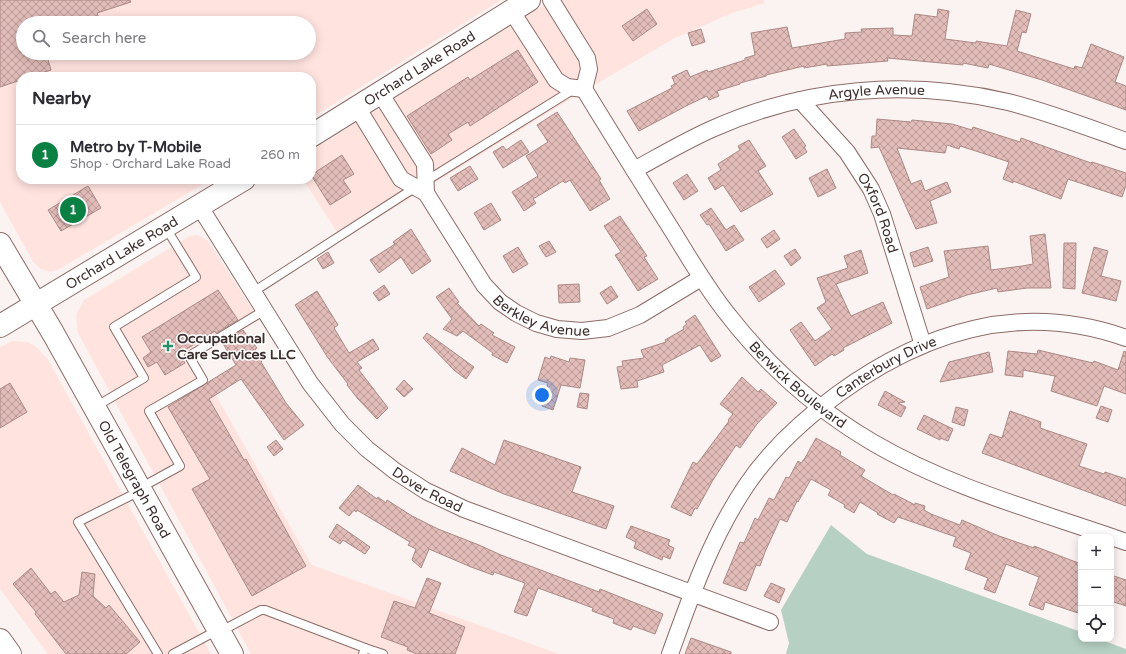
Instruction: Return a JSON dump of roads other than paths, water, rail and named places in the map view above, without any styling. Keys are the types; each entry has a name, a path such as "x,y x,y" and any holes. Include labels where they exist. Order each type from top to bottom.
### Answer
{"main road":[{"name":"Orchard Lake Road","path":"316,133 520,5"},
{"name":"Orchard Lake Road","path":"0,326 236,184"},
{"name":"Old Telegraph Road","path":"0,244 94,407 232,654"},
{"path":"0,640 10,654"}],"street":[{"path":"520,5 556,80 567,86 579,89 589,69 587,58 551,0"},
{"name":"Berwick Boulevard","path":"579,89 634,170 702,278 727,314 752,343 820,407 873,442 944,477 1126,542"},
{"name":"Argyle Avenue","path":"634,170 712,129 755,112 800,100 840,93 881,90 953,92 989,98 1031,108 1126,141"},
{"name":"Berkley Avenue","path":"380,93 425,164 423,187 477,275 488,290 510,309 529,320 546,326 582,331 620,325 640,315 702,278"},
{"name":"Oxford Road","path":"800,100 847,152 867,181 882,214 923,345"},
{"name":"Berkley Avenue","path":"357,108 401,179 423,187"},
{"name":"Dover Road","path":"200,207 314,388 342,424 376,457 410,481 443,500 464,509 770,622"},
{"name":"Canterbury Drive","path":"670,654 692,592 715,538 746,485 780,444 820,407 858,379 923,345 970,329 1017,322 1039,321 1072,324 1100,330 1126,338"}],"lane":[{"path":"253,292 579,89"},
{"path":"94,407 144,378 114,327 196,277 166,227"},
{"path":"158,654 78,522 180,466 149,411 203,380 188,356 265,310"},
{"path":"172,654 261,610 265,610 364,651 383,654"}],"place":[{"name":"Metro by T-Mobile","path":"73,210"},
{"name":"Occupational Care Services LLC","path":"168,346"}]}
